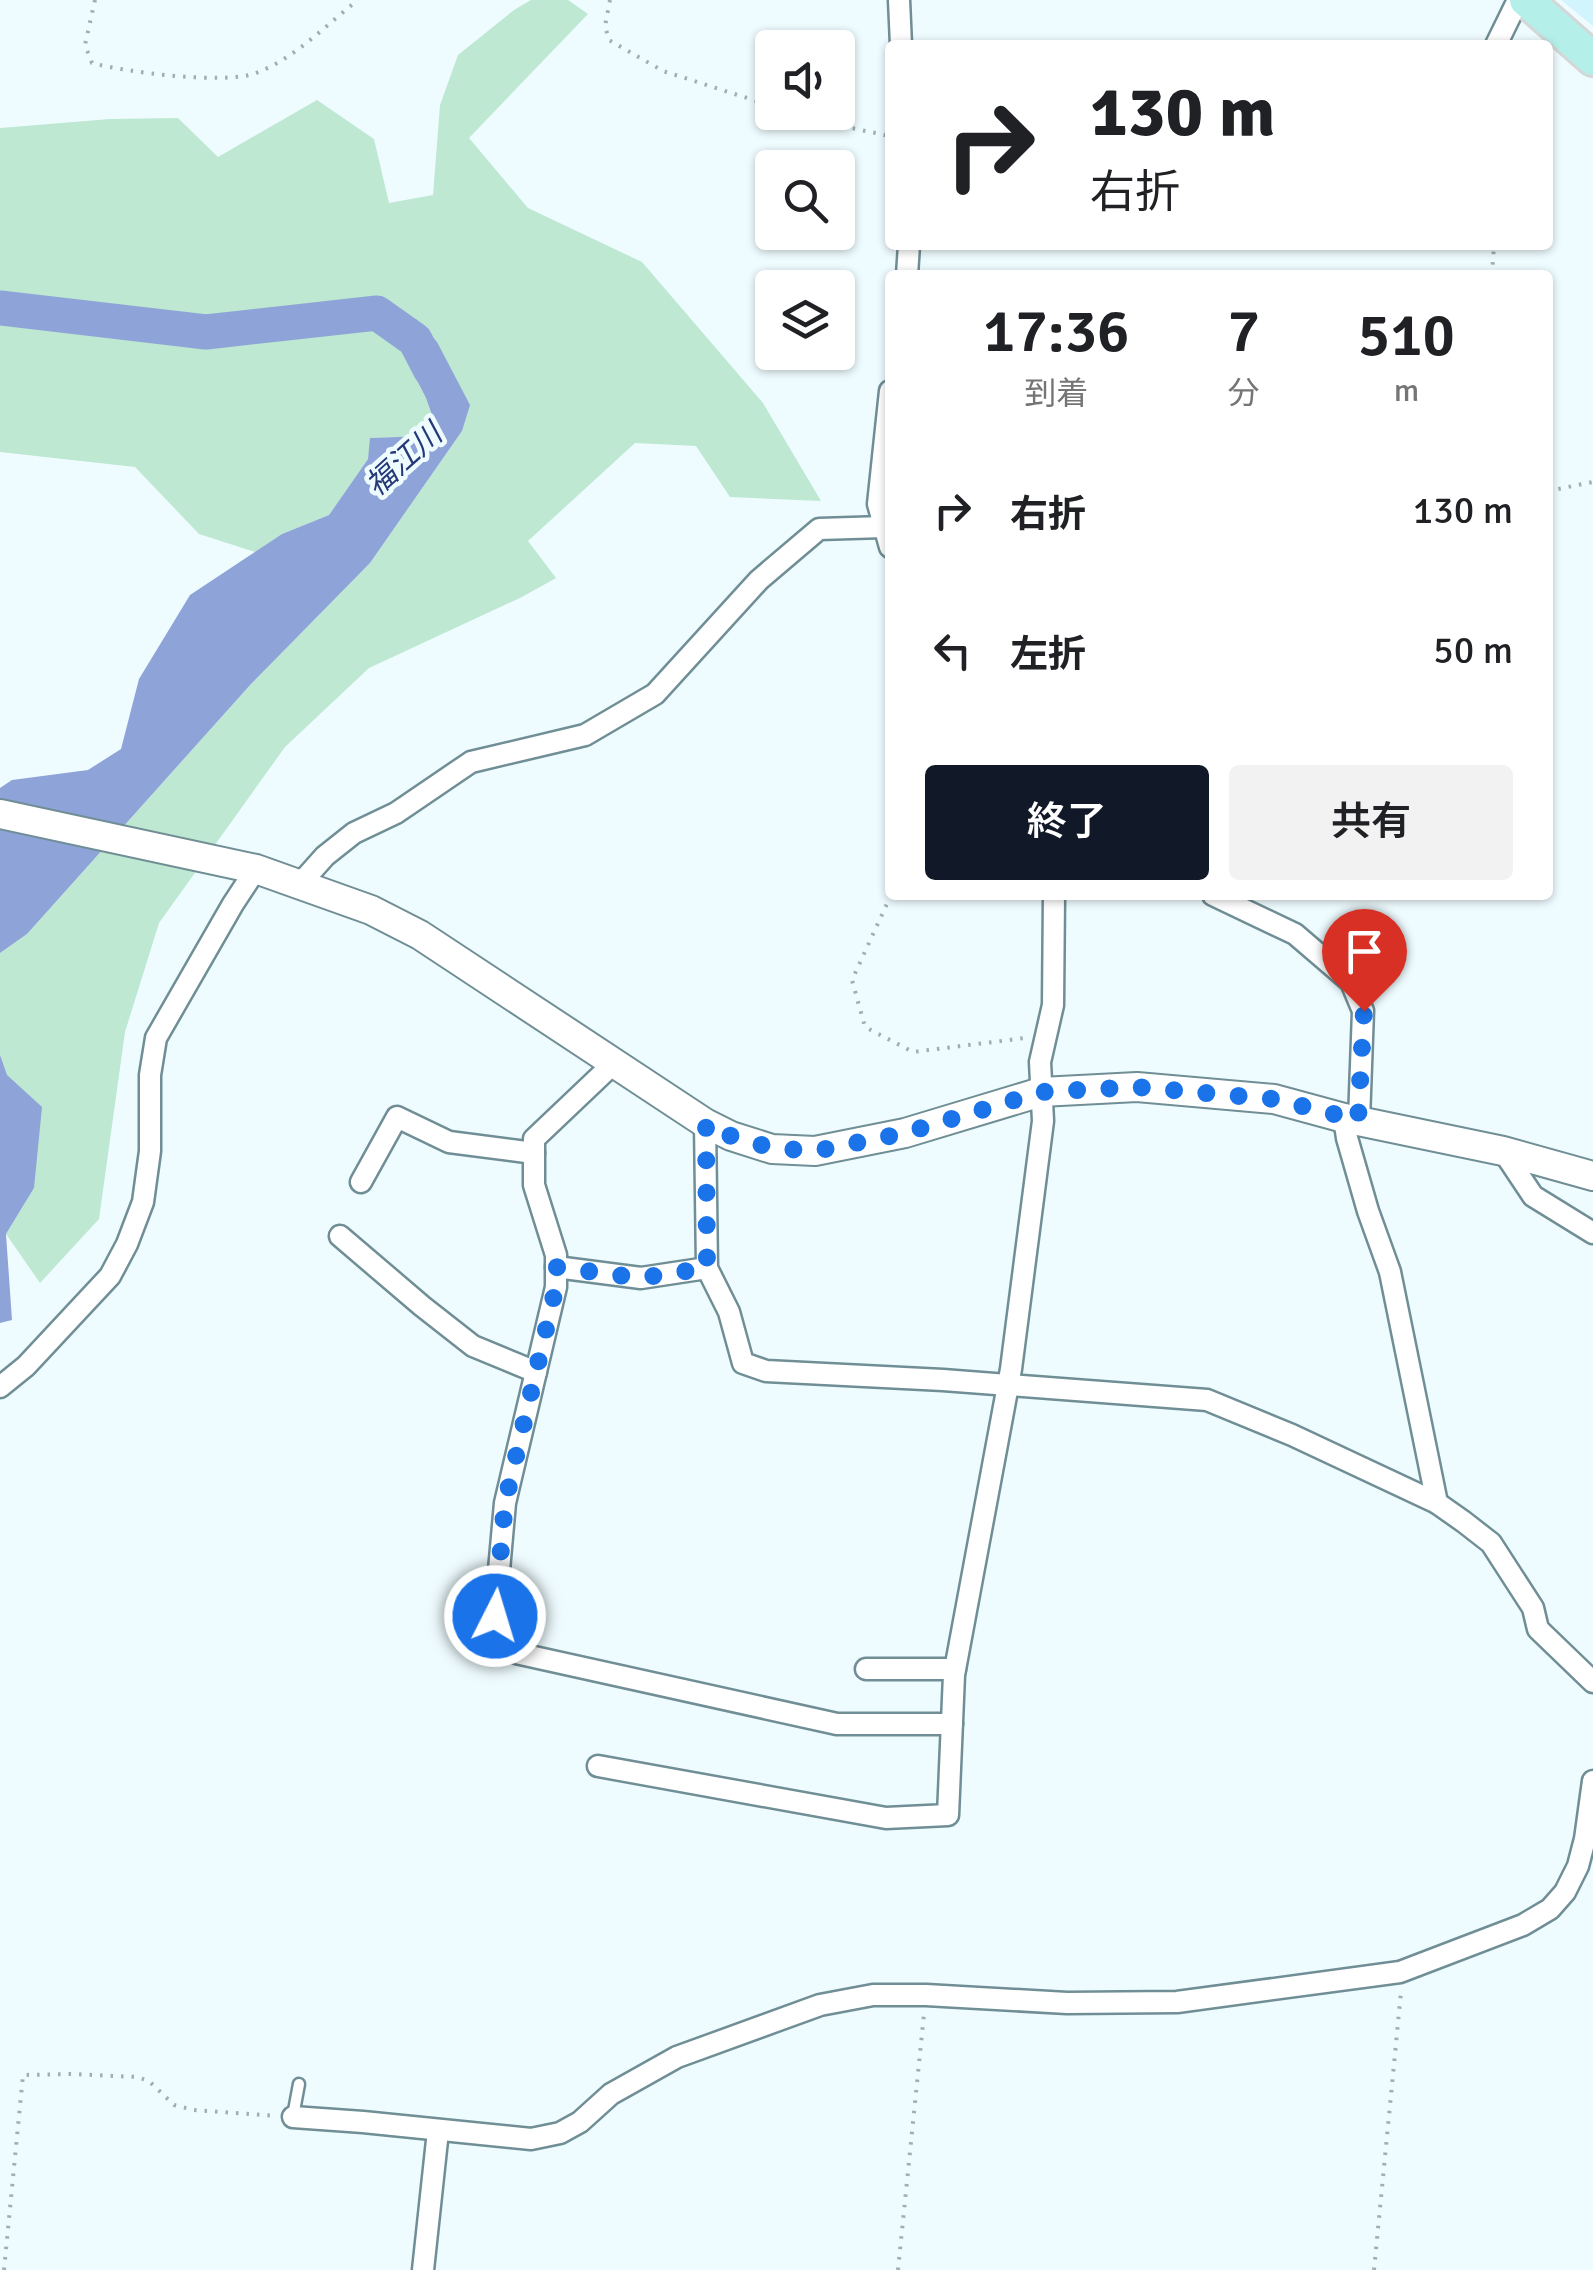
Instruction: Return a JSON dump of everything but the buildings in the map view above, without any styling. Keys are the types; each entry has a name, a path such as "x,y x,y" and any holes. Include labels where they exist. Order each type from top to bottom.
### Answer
{"main road":[{"path":"1526,0 1593,60"}],"street":[{"path":"899,0 900,40"},
{"path":"1498,40 1518,0"},
{"path":"885,438 878,504 885,530"},
{"path":"300,884 354,833 396,813 471,762 585,734 655,694 759,580 819,529 885,537"},
{"path":"0,814 256,869 372,910 420,935 706,1123 731,1136 772,1148 815,1151 905,1133 1041,1092 1137,1087 1274,1099 1503,1151 1593,1176"},
{"path":"0,1387 26,1366 110,1276 126,1244 143,1202 148,1168 150,1076 156,1038 256,869"},
{"path":"598,1766 886,1818 948,1814 955,1670 1011,1370 1043,1121 1040,1062 1053,1005 1054,900"},
{"path":"1224,900 1295,934 1351,982 1364,1011 1347,1138 1390,1272 1437,1503"},
{"path":"614,1063 534,1139 534,1184 556,1255 556,1287 505,1503 495,1616 516,1653 837,1724 952,1724"},
{"path":"361,1182 397,1117 449,1142 534,1152"},
{"path":"706,1123 707,1268 730,1312 744,1363 766,1372 1007,1384 1207,1400 1437,1503 1491,1544 1532,1608 1538,1629 1593,1682"},
{"path":"1503,1151 1532,1196 1593,1233"},
{"path":"340,1236 473,1346 536,1372"},
{"path":"556,1267 640,1278 707,1268"},
{"path":"866,1668 955,1670"},
{"path":"293,2118 532,2139 560,2134 580,2122 610,2094 677,2057 820,2005 874,1995 1067,2003 1177,2002 1400,1972 1524,1925 1550,1909 1566,1892 1578,1866 1593,1781"},
{"path":"423,2270 438,2130"}],"lane":[{"path":"293,2118 299,2084"}],"path":[{"path":"95,0 85,45 92,63 120,71 219,78 253,74 285,58 358,0"},
{"path":"610,0 605,26 609,40 663,71 755,101"},
{"path":"855,129 885,135"},
{"path":"1553,490 1593,482"},
{"path":"889,900 852,980 864,1027 913,1052 1046,1035"},
{"path":"1374,2270 1402,1989 1400,1972"},
{"path":"898,2270 926,1995"},
{"path":"4,2270 24,2075 137,2077 149,2082 174,2105 293,2118"}],"shaded area":[{"path":"1561,0 1593,0 1593,26"}],"green space":[{"path":"531,0 568,0 588,14 469,138 528,208 642,262 763,403 821,501 730,497 696,446 635,443 528,541 556,578 369,668 285,747 159,923 125,1032 99,1219 40,1283 6,1234 34,1188 0,1055 0,953 27,934 251,684 370,563 462,431 410,367 434,422 425,436 371,438 368,459 329,515 282,534 255,552 199,534 135,467 0,452 0,128 178,118 218,157 317,100 374,139 389,203 433,195 440,105 458,55"}],"water":[{"path":"400,319 416,319 437,342 470,405 462,431 370,563 251,684 27,934 0,953 0,788 12,780 88,770 121,749 139,679 190,595 282,534 329,515 368,459 370,438 425,436 434,421 410,367"},
{"path":"0,1055 7,1075 42,1107 34,1188 6,1234 12,1320 0,1323"}],"waterway":[{"name":"福江川","path":"0,308 206,332 377,313 415,340 430,369"}],"route":[{"path":"495,1616 505,1503 556,1287 556,1267 640,1278 707,1268 706,1123 731,1136 772,1148 815,1151 905,1133 1041,1092 1137,1087 1274,1099 1358,1120 1364,1011"}]}
